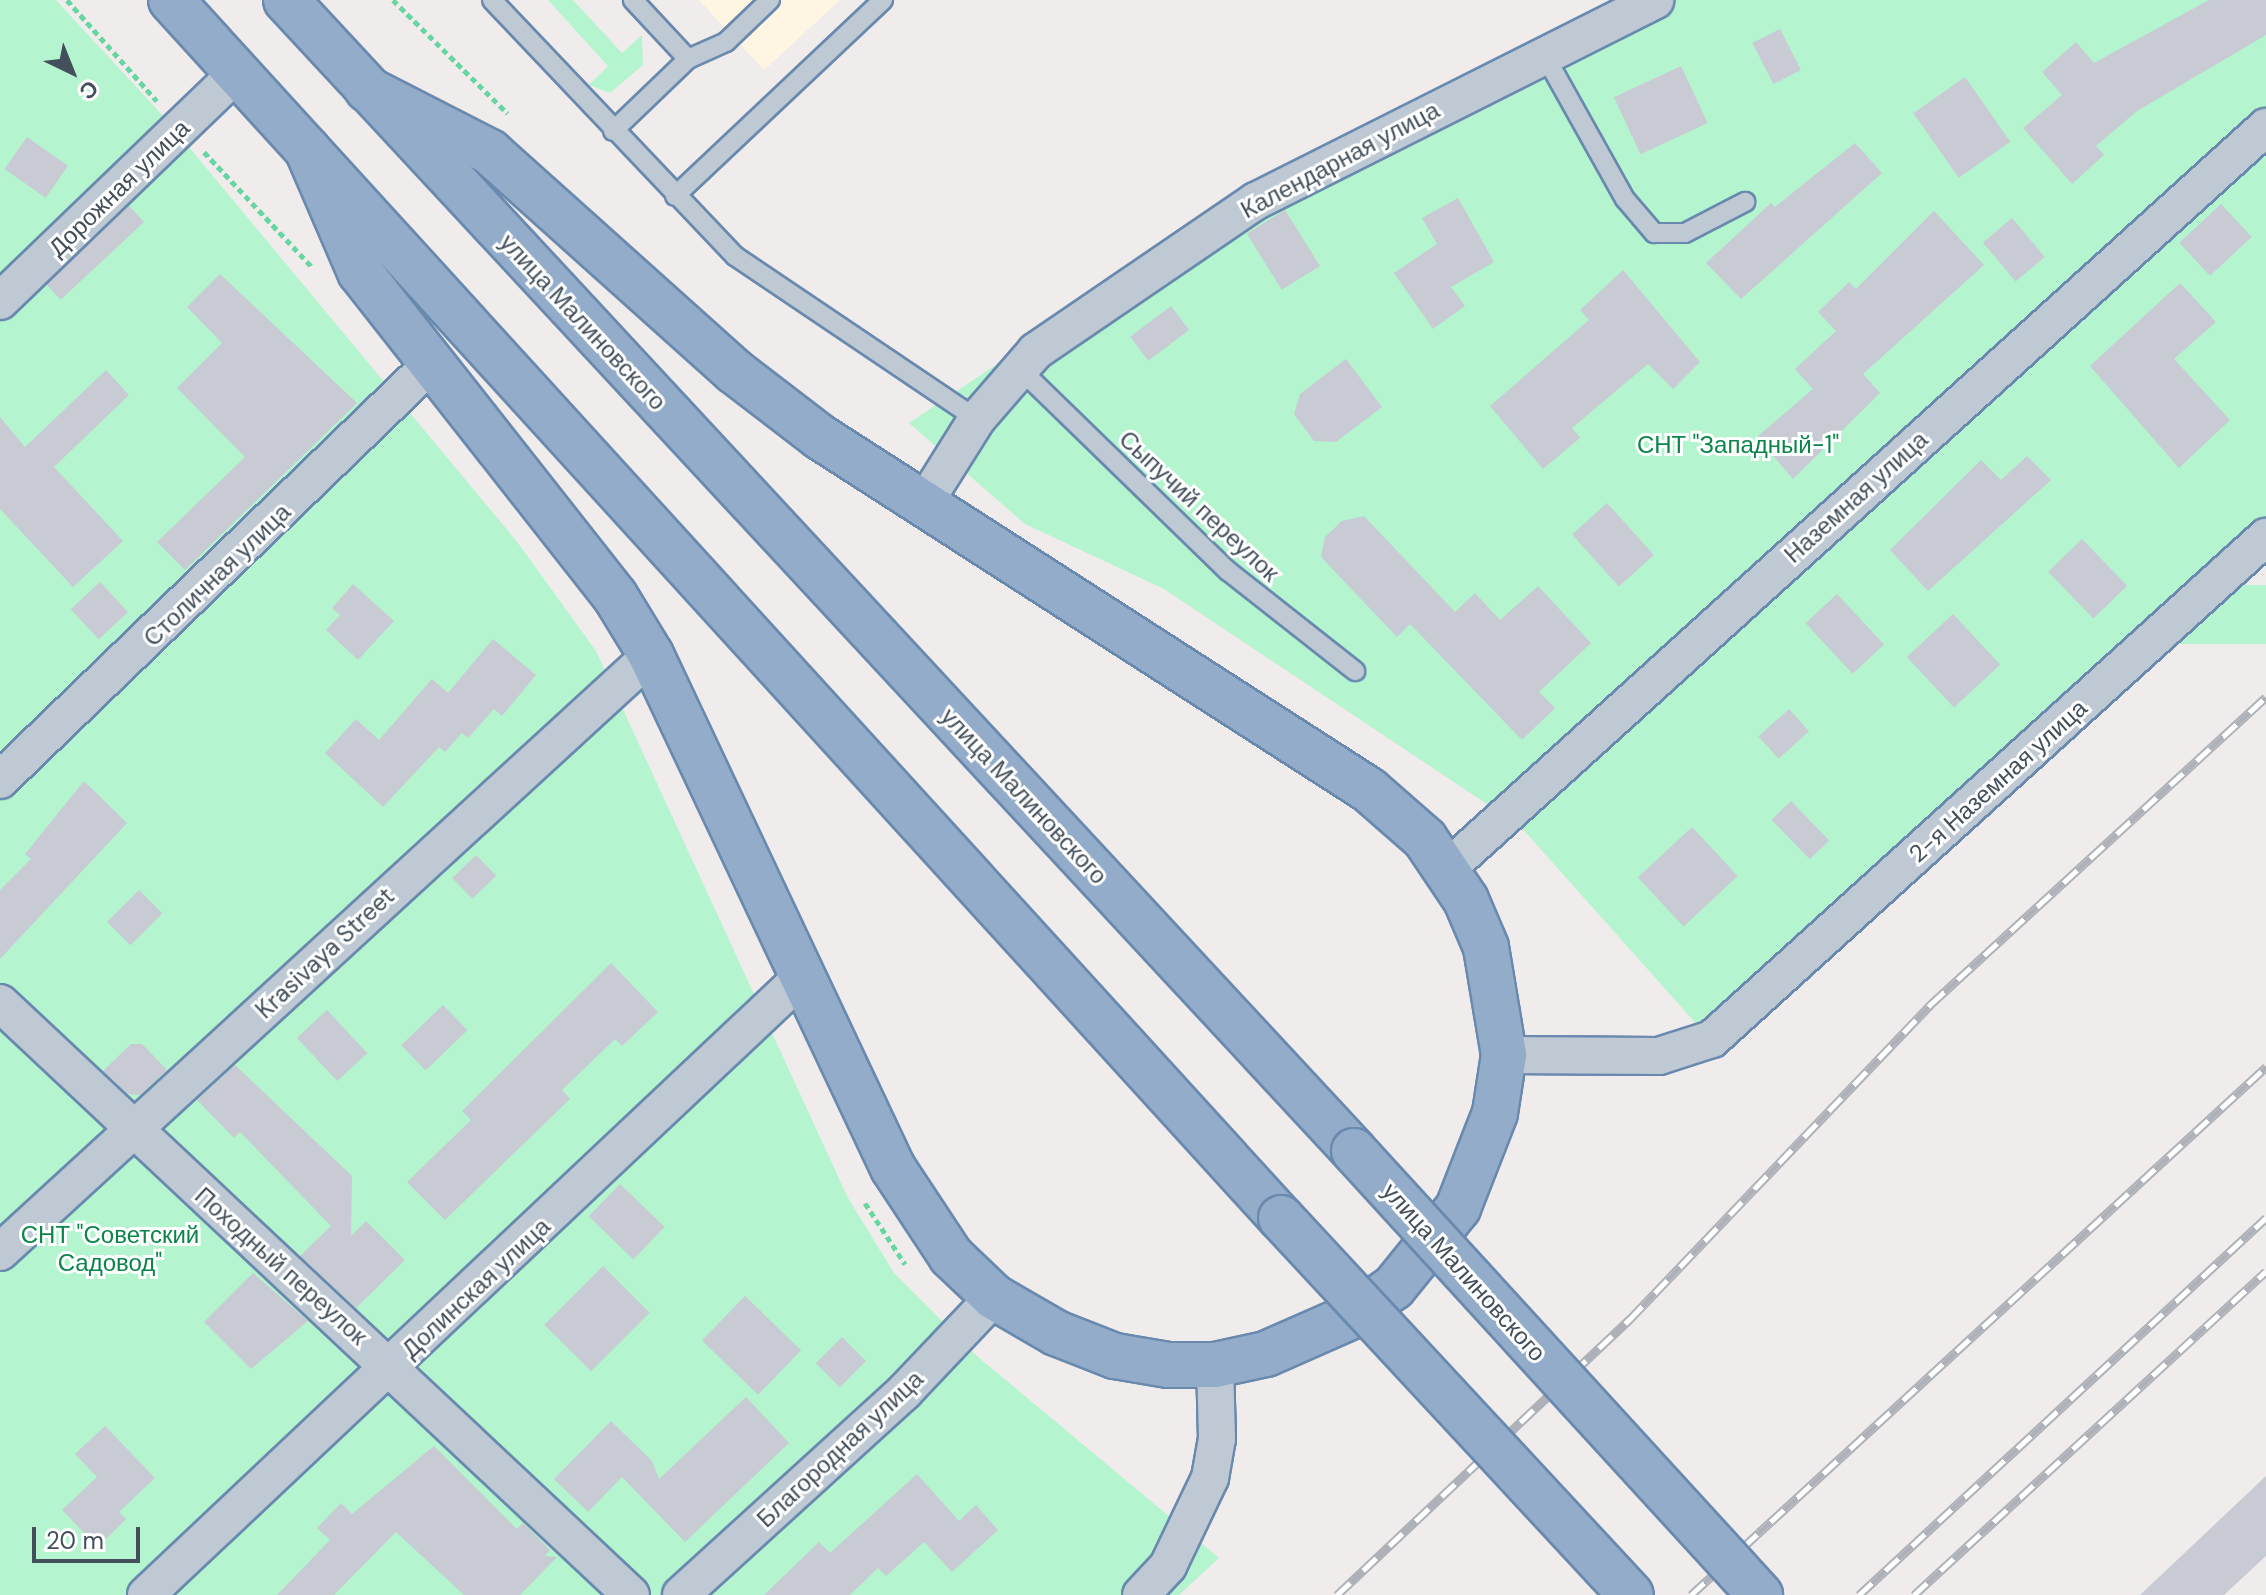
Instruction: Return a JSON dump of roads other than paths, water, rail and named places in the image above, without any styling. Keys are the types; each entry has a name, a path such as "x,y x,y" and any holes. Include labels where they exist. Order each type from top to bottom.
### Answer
{"highway":[{"path":"171,0 1281,1218 1631,1595"},
{"name":"улица Малиновского","path":"286,0 1354,1151 1760,1595"},
{"path":"307,149 348,253 430,365 615,596 651,655 802,977 921,1217 994,1297 1115,1356 1215,1365 1266,1354 1352,1316 1429,1250 1479,1161 1504,1055 1486,947 1448,868 1369,790 923,505 734,371 490,152 367,89"}],"street":[{"name":"Календарная улица","path":"923,505 977,419 1018,367 1256,201 1655,0"},
{"name":"Дорожная улица","path":"0,301 237,73"},
{"name":"Наземная улица","path":"1448,868 2266,127"},
{"name":"Столичная улица","path":"0,780 430,365"},
{"name":"2-я Наземная улица","path":"1504,1055 1659,1056 1687,1052 1730,1026 2266,537"},
{"name":"Krasivaya Street","path":"0,1252 651,655"},
{"name":"Долинская улица","path":"146,1595 392,1367 802,977"},
{"name":"Походный переулок","path":"0,1003 133,1130 392,1367 631,1595"},
{"name":"Благородная улица","path":"681,1595 904,1392 994,1297"},
{"path":"1141,1595 1168,1566 1210,1478 1217,1439 1215,1365"}],"lane":[{"path":"492,0 613,131 735,256 977,419"},
{"path":"633,0 688,59"},
{"path":"613,131 688,59 726,42 770,0"},
{"path":"675,196 883,0"},
{"path":"1545,56 1625,199 1654,233 1685,233 1745,202"},
{"name":"Сыпучий переулок","path":"1018,367 1228,571 1355,671"}],"railway":[{"path":"1337,1595 1630,1319 1931,1004 2266,697"},
{"path":"1691,1595 2266,1067"},
{"path":"1859,1595 2266,1218"},
{"path":"1914,1595 2266,1271"}],"park label":[{"name":"СНТ \"Западный-1\"","path":"1738,445"},
{"name":"СНТ \"Советский Садовод\"","path":"110,1249"}]}
